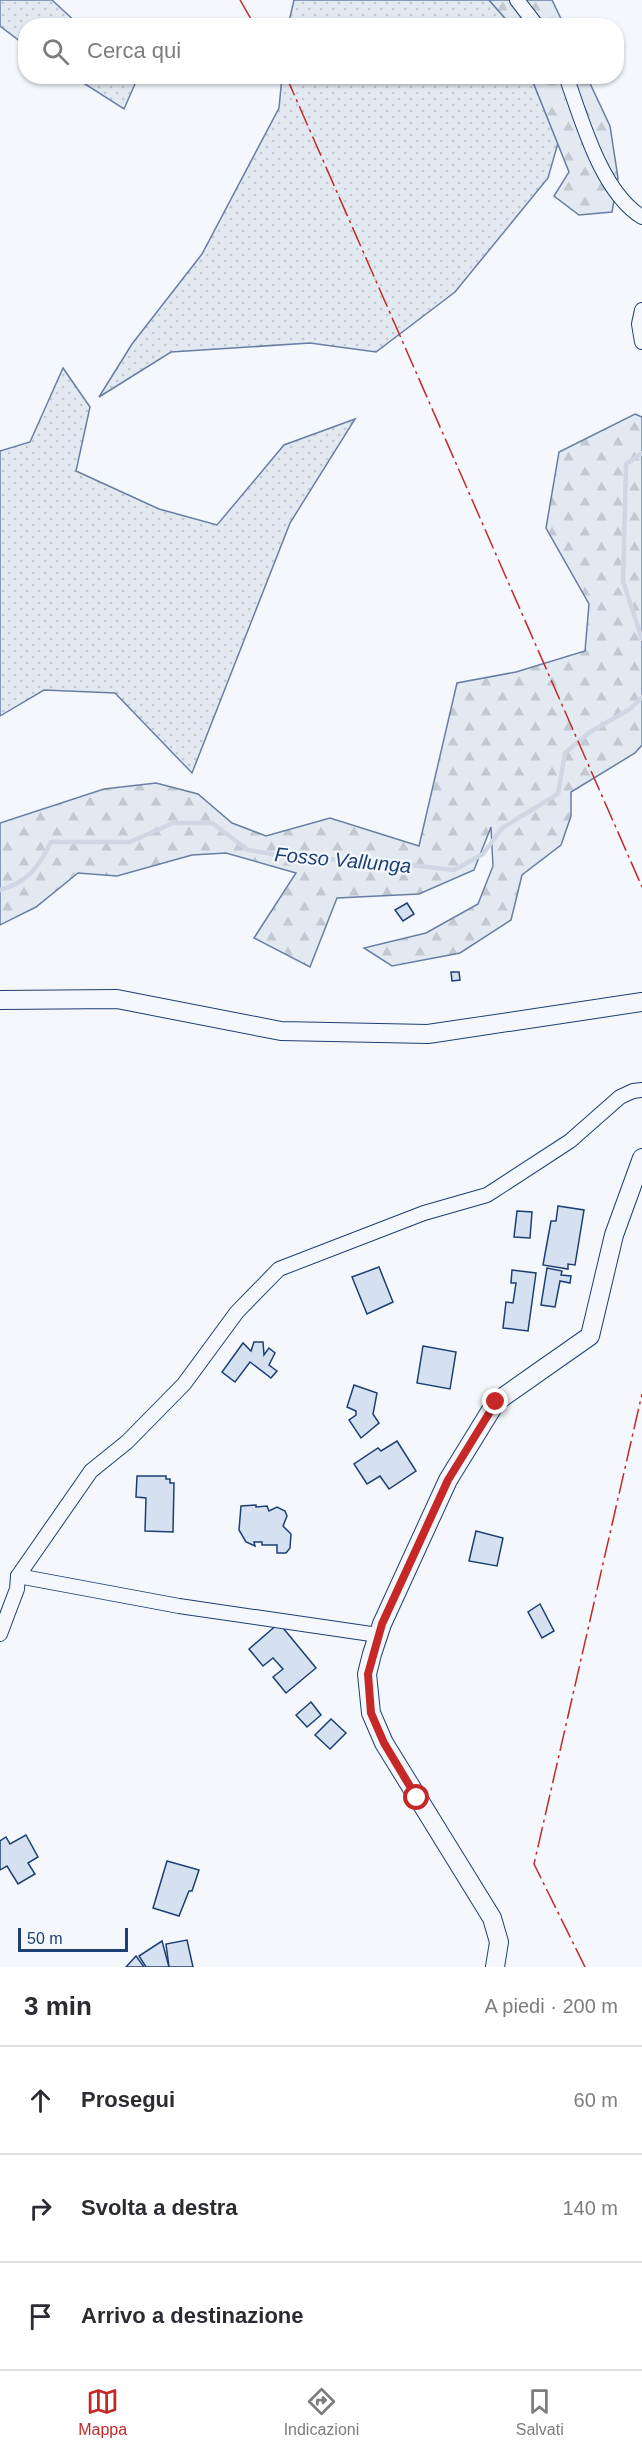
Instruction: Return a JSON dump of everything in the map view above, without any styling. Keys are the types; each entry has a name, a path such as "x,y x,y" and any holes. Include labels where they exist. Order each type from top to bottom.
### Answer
{"street":[{"path":"517,0 531,18"},
{"path":"569,84 607,177 626,205 642,217"},
{"path":"642,310 639,324 642,342"},
{"path":"0,1000 117,999 281,1031 428,1034 642,1002"},
{"path":"0,1634 16,1589 18,1576 92,1471 127,1442 184,1384 237,1312 279,1269 424,1214 487,1195 570,1141 620,1097 633,1090 642,1089"},
{"path":"495,1967 499,1942 492,1918 384,1743 371,1713 368,1674 378,1635 448,1480 496,1402 590,1336 614,1235 642,1158"},
{"path":"18,1576 179,1606 378,1635"}],"green space":[{"path":"0,0 52,0 71,18 18,18 18,40 0,26"},
{"path":"294,0 489,0 505,18 290,18"},
{"path":"489,0 552,0 561,18 505,18"},
{"path":"85,84 135,84 124,109"},
{"path":"281,84 534,84 558,143 548,178 455,292 376,352 310,343 171,352 99,397 132,344 202,254 279,108"},
{"path":"534,84 590,84 610,126 618,178 612,212 579,215 554,196 569,172"},
{"path":"63,368 90,407 76,471 159,509 217,525 284,445 355,419 290,523 192,773 115,693 44,690 0,716 0,451 30,442"},
{"path":"635,414 642,417 642,745 635,753 571,792 571,816 561,845 522,875 511,920 460,953 392,966 364,948 426,933 478,904 493,866 491,827 474,870 419,894 337,898 310,967 254,938 296,873 226,853 192,855 117,876 78,873 36,907 0,925 0,823 104,789 156,783 198,794 232,823 266,836 330,818 419,846 457,683 516,672 585,651 589,604 546,528 559,452"}],"building":[{"path":"407,903 414,914 403,921 395,910"},
{"path":"451,972 459,972 460,980 452,981"},
{"path":"558,1206 584,1210 575,1265 568,1264 568,1269 543,1265 551,1221 556,1221"},
{"path":"517,1211 532,1212 530,1238 514,1237"},
{"path":"379,1267 393,1302 367,1314 352,1277"},
{"path":"547,1268 562,1271 561,1275 571,1276 570,1283 560,1281 555,1307 541,1305"},
{"path":"512,1270 536,1273 528,1331 503,1328 506,1302 513,1303 516,1283 511,1283"},
{"path":"254,1342 263,1342 264,1355 269,1348 275,1353 269,1365 277,1371 271,1378 250,1362 235,1382 222,1372 243,1343 251,1351"},
{"path":"423,1346 456,1352 450,1389 417,1383"},
{"path":"354,1385 377,1393 373,1414 379,1423 361,1438 349,1420 356,1415 356,1411 347,1407"},
{"path":"397,1441 416,1471 389,1489 380,1476 367,1484 354,1464 378,1448 381,1451"},
{"path":"137,1476 166,1476 166,1479 170,1479 170,1483 174,1483 173,1532 145,1531 146,1498 136,1497"},
{"path":"256,1505 256,1507 267,1506 269,1511 277,1507 285,1511 287,1516 283,1526 291,1534 290,1548 286,1553 277,1553 277,1545 262,1545 262,1542 254,1542 255,1546 246,1542 239,1530 241,1506"},
{"path":"476,1531 503,1538 497,1566 469,1561"},
{"path":"540,1604 554,1631 542,1638 528,1612"},
{"path":"279,1623 316,1668 286,1693 273,1677 283,1669 273,1658 263,1666 249,1649"},
{"path":"311,1702 321,1715 307,1727 296,1715"},
{"path":"331,1719 346,1733 330,1749 315,1735"},
{"path":"26,1835 38,1857 28,1863 35,1874 18,1884 7,1866 0,1870 0,1841 6,1837 10,1844"},
{"path":"167,1861 199,1870 192,1891 189,1891 179,1916 153,1908"},
{"path":"187,1940 193,1967 169,1967 166,1944"},
{"path":"162,1941 169,1967 146,1967 139,1956"},
{"path":"136,1956 144,1967 126,1967"}],"waterway":[{"name":"Fosso Vallunga","path":"642,453 626,464 623,581 642,639"},
{"name":"Fosso Vallunga","path":"0,890 18,883 32,872 51,842 130,842 173,823 212,823 248,850 302,859 368,860 454,870 483,854 502,828 558,794 565,753 590,732 630,709 642,697"}],"power":[{"path":"240,0 250,18"},
{"path":"290,84 642,887"},
{"path":"585,1967 534,1864 642,1394"}],"route":[{"path":"417,1798 384,1743 371,1713 368,1674 382,1624 448,1480 496,1402"}]}
